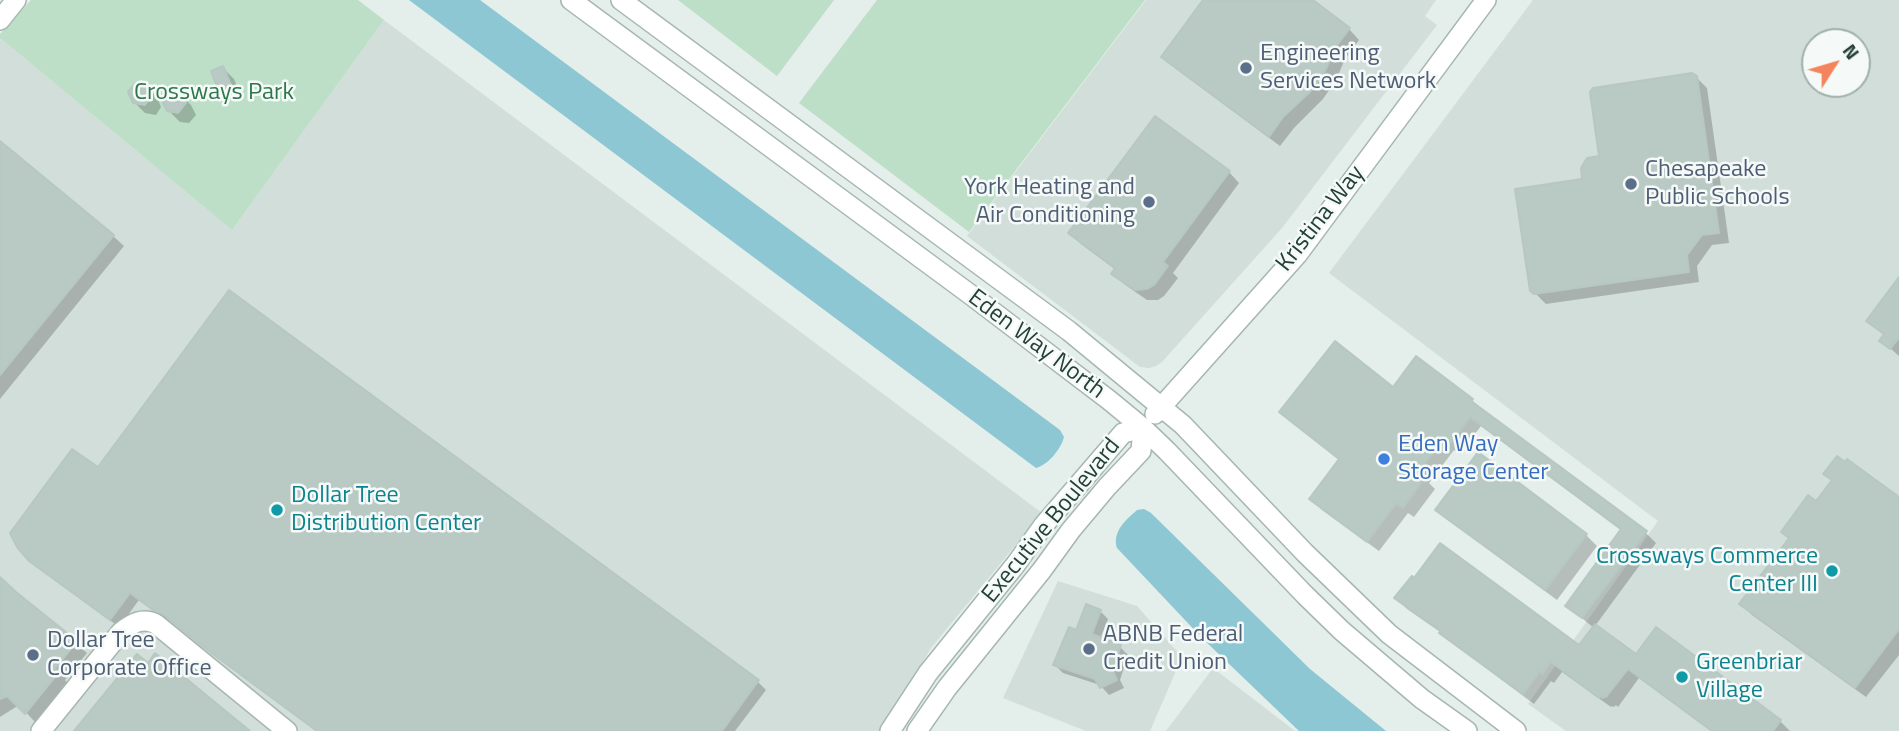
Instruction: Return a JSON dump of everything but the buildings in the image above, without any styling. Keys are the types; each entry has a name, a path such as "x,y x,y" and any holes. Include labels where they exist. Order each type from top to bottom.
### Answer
{"street":[{"path":"0,20 16,0"},
{"name":"Eden Way North","path":"571,0 1042,348 1143,428 1342,631 1412,690 1467,731"},
{"name":"Eden Way North","path":"621,0 1069,331 1183,425 1354,602 1408,649 1516,731"},
{"name":"Kristina Way","path":"1143,428 1297,255 1486,0"},
{"name":"Executive Boulevard","path":"890,731 928,673 1016,564 1043,526 1123,433 1143,428 1141,451 1071,530 947,688 917,731"},
{"path":"40,731 112,642 130,625 143,621 152,622 287,731"}],"shaded area":[{"path":"1146,0 1436,0 1425,16 1437,25 1282,228 1162,362 1149,368 1140,367 967,236"},
{"path":"1533,0 1899,0 1899,731 1566,731 1528,704 1658,521 1329,273"},
{"path":"384,20 1042,513 931,648 882,731 0,731 0,38 232,230"},
{"path":"1058,581 1137,606 1182,657 1150,731 1086,731 1003,698"},
{"path":"1213,668 1295,731 1166,731"}],"green space":[{"name":"Crossways Park","path":"31,0 358,0 384,20 232,230 0,38 0,34"},
{"path":"678,0 834,0 777,76"},
{"path":"877,0 1145,0 969,232 799,103"}],"water":[{"path":"409,0 480,0 1060,430 1064,437 1057,451 1045,464 1036,468"},
{"path":"1144,509 1310,669 1386,731 1299,731 1202,638 1117,548 1116,536 1121,526 1137,510"}],"place":[{"name":"Engineering Services Network","path":"1246,68"},
{"name":"Chesapeake Public Schools","path":"1631,184"},
{"name":"York Heating and Air Conditioning","path":"1149,202"},
{"name":"Eden Way Storage Center","path":"1384,459"},
{"name":"Dollar Tree Distribution Center","path":"277,510"},
{"name":"Crossways Commerce Center III","path":"1832,571"},
{"name":"ABNB Federal Credit Union","path":"1089,649"},
{"name":"Dollar Tree Corporate Office","path":"33,655"},
{"name":"Greenbriar Village","path":"1682,677"}]}
